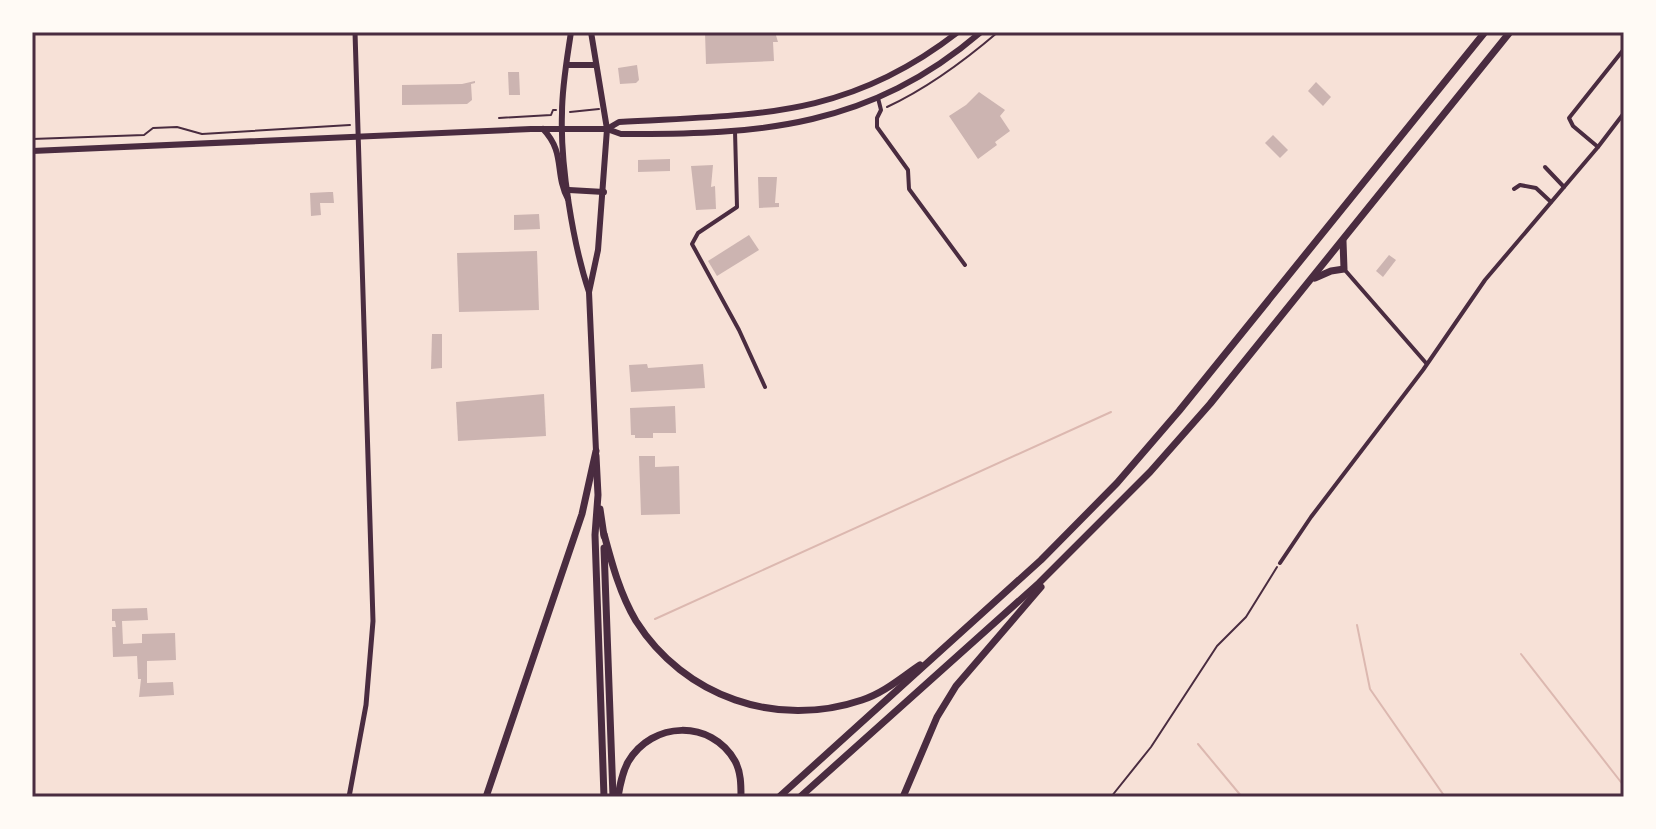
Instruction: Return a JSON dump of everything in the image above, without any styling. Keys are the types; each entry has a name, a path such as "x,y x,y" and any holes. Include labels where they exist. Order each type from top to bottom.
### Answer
{"highway":[{"path":"779,797 1068,534 1135,463 1485,32"},
{"path":"903,797 937,717 956,686 1067,557 1181,436 1510,32"},
{"path":"1309,281 1344,269 1344,239"},
{"path":"596,451 604,534 615,797"},
{"path":"486,797 577,527 596,451"},
{"path":"598,495 595,535 604,797"},
{"path":"604,534 625,599 652,642 689,677 739,702 763,708 797,710 821,709 864,700 945,648"},
{"path":"800,797 1067,557"},
{"path":"615,797 623,772 637,749 662,732 679,729 699,732 726,749 739,771 741,797"}],"main road":[{"path":"571,32 562,129 570,202 589,292 596,451"},
{"path":"589,292 598,250 607,129 591,32"},
{"path":"607,129 619,122 746,116 804,107 840,97 888,77 958,32"},
{"path":"32,151 543,129 607,129 621,134 735,131 798,124 840,113 918,79 980,33"},
{"path":"944,43 952,55"},
{"path":"567,65 596,65"},
{"path":"798,124 804,107"},
{"path":"675,133 676,126 683,118"},
{"path":"543,129 556,143 563,187 570,202"},
{"path":"569,190 604,192"}],"street":[{"path":"349,797 366,705 373,621 355,32"},
{"path":"1598,147 1573,126 1569,118 1624,49"},
{"path":"878,98 881,110 877,127 908,170 909,189 965,265"},
{"path":"1280,563 1485,280 1624,113"},
{"path":"735,131 737,207 698,233 692,244 739,330 765,387"},
{"path":"1545,167 1564,187"},
{"path":"1514,189 1520,185 1536,188 1551,202"},
{"path":"1344,269 1426,363"}],"path":[{"path":"881,110 919,92 998,32"},
{"path":"499,118 543,117 551,115 553,110 604,109"},
{"path":"32,139 144,135 153,128 202,134 350,125"},
{"path":"1111,797 1151,747 1217,646 1246,617 1280,563"}],"building":[{"path":"705,32 775,32 778,42 773,42 774,61 706,64"},
{"path":"637,65 639,80 620,84 618,68"},
{"path":"508,72 519,72 520,95 509,95"},
{"path":"475,81 471,84 472,100 467,104 402,105 402,85"},
{"path":"1316,82 1331,97 1323,106 1308,91"},
{"path":"979,92 1005,110 1000,116 1010,131 978,159 949,116"},
{"path":"1273,135 1288,150 1280,158 1265,143"},
{"path":"670,159 670,171 638,172 638,160"},
{"path":"713,165 711,187 715,186 716,209 696,210 691,166"},
{"path":"758,177 777,177 775,203 779,203 779,207 759,208"},
{"path":"333,192 334,203 320,203 321,215 311,216 310,193"},
{"path":"539,214 540,229 514,230 514,215"},
{"path":"749,235 759,250 717,276 708,261"},
{"path":"537,251 539,310 459,312 457,253"},
{"path":"1389,255 1396,260 1383,277 1376,271"},
{"path":"432,334 442,334 442,368 431,369"},
{"path":"647,364 648,368 703,364 705,388 631,392 629,365"},
{"path":"544,394 546,436 458,441 456,402"},
{"path":"675,406 676,433 653,433 653,438 635,438 631,435 630,408"},
{"path":"639,456 655,456 655,467 679,466 680,514 641,515"},
{"path":"147,608 148,620 122,621 123,644 142,643 142,634 175,633 176,660 147,661 147,683 173,682 174,695 139,697 141,679 138,679 137,656 113,657 112,627 116,627 115,621 112,621 112,609"}],"waterway":[{"path":"655,619 1111,412"},
{"path":"1357,625 1370,689 1445,797"},
{"path":"1521,654 1624,786"},
{"path":"1198,744 1242,797"}]}
